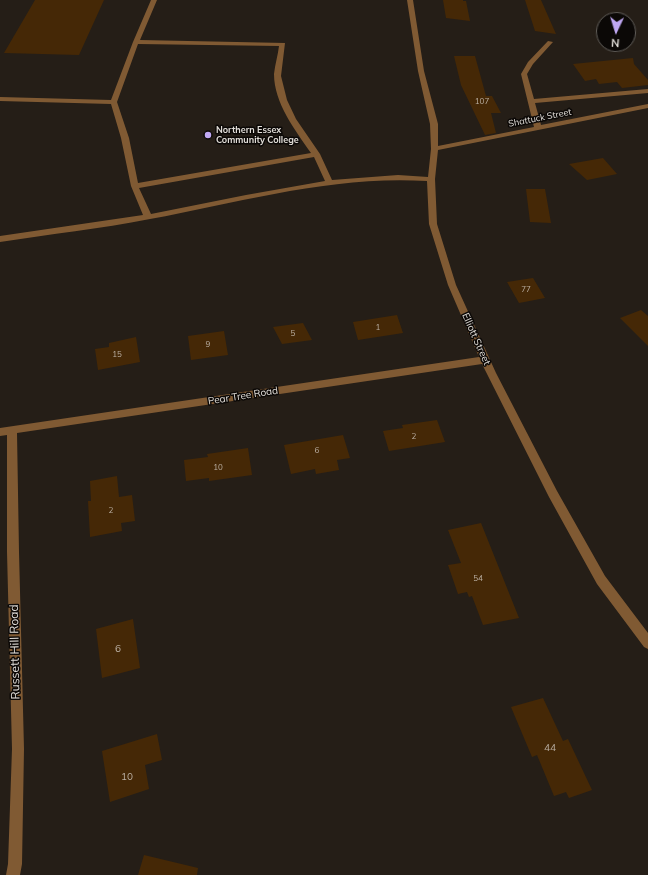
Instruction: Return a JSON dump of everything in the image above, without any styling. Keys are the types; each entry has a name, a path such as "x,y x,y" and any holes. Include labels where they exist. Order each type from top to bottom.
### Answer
{"street":[{"path":"148,217 135,186 126,138 114,102 136,42 154,0"},
{"name":"Elliott Street","path":"410,0 421,70 434,124 435,149 431,179 433,224 452,285 485,360 553,494 601,580 648,643"},
{"path":"136,42 283,44 278,79 283,100 295,125 316,154 330,183"},
{"path":"538,127 524,74 530,63 550,42"},
{"path":"530,101 648,91"},
{"path":"0,99 114,102"},
{"name":"Shattuck Street","path":"435,149 648,106"},
{"path":"135,186 316,154"},
{"path":"0,239 148,217 246,197 330,183 398,177 431,179"},
{"name":"Pear Tree Road","path":"6,431 485,360"},
{"name":"Russett Hill Road","path":"6,431 13,552 18,748 15,864 13,875"}],"building":[{"path":"35,0 104,0 79,55 4,53"},
{"path":"443,0 466,1 470,21 446,18"},
{"path":"525,0 541,0 556,34 535,31"},
{"path":"454,56 475,56 486,96 492,96 501,113 491,113 496,133 485,135 461,85"},
{"path":"633,58 634,64 648,80 648,85 622,88 617,82 599,84 596,79 585,81 573,64"},
{"path":"603,158 617,174 587,180 569,164"},
{"path":"526,189 545,189 551,223 530,222"},
{"path":"533,278 545,298 519,303 507,282"},
{"path":"641,310 648,316 648,346 620,318"},
{"path":"397,315 403,333 358,340 353,322"},
{"path":"303,323 312,340 282,344 273,327"},
{"path":"224,331 228,355 191,360 188,336"},
{"path":"136,337 140,362 98,370 95,349 109,347 109,343"},
{"path":"437,420 445,442 389,451 383,431 403,428 402,425"},
{"path":"343,435 350,458 337,460 339,470 316,474 315,469 291,474 284,445"},
{"path":"248,448 252,475 209,481 209,478 186,481 184,460 208,457 207,454"},
{"path":"117,476 119,497 132,495 135,521 121,523 122,531 90,537 88,501 91,501 90,481"},
{"path":"481,523 519,618 483,625 472,596 469,597 467,592 458,594 448,565 461,563 448,530"},
{"path":"133,619 140,668 102,678 96,629"},
{"path":"543,698 563,741 568,739 592,790 569,798 566,792 554,796 537,755 532,757 511,707"},
{"path":"157,734 162,760 145,765 149,789 110,802 102,751"},
{"path":"144,855 198,868 197,875 138,875"}],"place":[{"name":"Northern Essex Community College","path":"208,135"}]}
